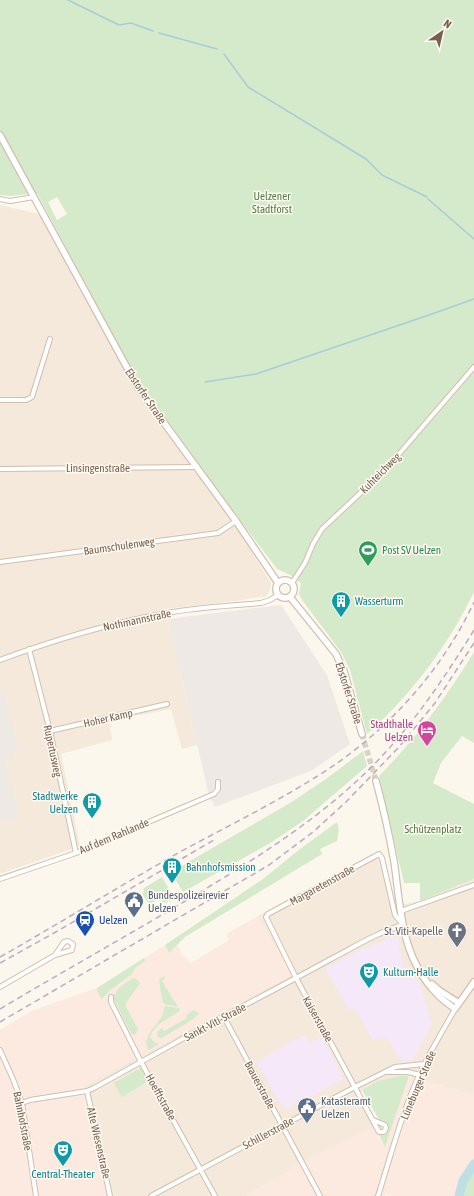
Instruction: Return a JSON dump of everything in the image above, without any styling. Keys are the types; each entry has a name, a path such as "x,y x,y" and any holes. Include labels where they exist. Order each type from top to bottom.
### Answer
{"main road":[{"name":"Ebstorfer Straße","path":"0,135 129,373 236,521 278,583"},
{"path":"287,580 292,583 294,592 290,597 284,598 278,595 276,589 278,583 287,580"},
{"name":"Ebstorfer Straße","path":"290,597 336,654 344,671 362,734"},
{"path":"376,781 391,848 403,925 410,953 420,972 437,994 456,1009"},
{"path":"420,972 440,991 460,1003"},
{"name":"Lüneburger Straße","path":"456,1009 474,982"}],"street":[{"path":"0,199 10,201 34,197"},
{"path":"0,400 26,400 32,397 50,339"},
{"name":"Kuhteichweg","path":"292,583 305,563 313,544 322,529 370,484 399,454 474,367"},
{"name":"Linsingenstraße","path":"0,469 196,467"},
{"name":"Baumschulenweg","path":"0,562 218,533 236,521"},
{"name":"Nothmannstraße","path":"0,659 87,631 168,612 261,603 278,595"},
{"name":"Rupertusweg","path":"29,650 50,731 54,756 76,853"},
{"name":"Hoher Kamp","path":"50,731 167,704"},
{"name":"Auf dem Rahlande","path":"0,879 76,853 214,794 218,789 218,782"},
{"name":"Margaretenstraße","path":"266,917 268,914 379,854 382,858 395,915 403,925"},
{"path":"401,911 474,885"},
{"name":"Kaiserstraße","path":"266,917 296,978 373,1120"},
{"name":"Sankt-Viti-Straße","path":"22,1103 30,1100 87,1091 296,978 390,929 403,925"},
{"path":"0,987 55,955"},
{"name":"Hoefftstraße","path":"110,997 111,1002 141,1062 215,1196"},
{"name":"Lüneburger Straße","path":"378,1196 406,1107 424,1064 456,1009"},
{"name":"Brauerstraße","path":"224,1017 320,1196"},
{"name":"Bahnhofstraße","path":"0,1050 22,1103 36,1196"},
{"name":"Schillerstraße","path":"151,1196 355,1087 386,1072 401,1066 424,1064"},
{"name":"Schillerstraße","path":"386,1072 402,1071 420,1075"},
{"name":"Alte Wiesenstraße","path":"87,1091 110,1196"}],"shaded area":[{"path":"0,205 39,214 135,387 235,524 271,583 270,590 266,596 164,609 168,619 197,745 182,749 171,709 109,721 112,740 61,754 80,846 0,874"},
{"path":"281,605 327,675 350,744 311,771 215,807 209,796 168,619"},
{"path":"0,685 20,752 9,754 11,760 4,763 20,818 0,822"},
{"path":"381,850 395,903 405,904 420,901 474,879 474,1095 409,1076 399,1076 378,1081 360,1092 375,1120 378,1118 384,1127 378,1133 373,1128 300,1164 246,1196 109,1196 83,1086 291,975 258,916"},
{"path":"258,916 291,975 83,1086 109,1196 0,1196 0,1030 31,1011 97,988 175,939 181,953 191,963 229,940 226,934"},
{"path":"393,935 398,940 407,978 413,976 420,984 432,1024 413,1060 401,1061 387,1037 382,1040 380,1036 373,1041 354,1007 348,1010 325,968 361,949 375,945"},
{"path":"304,1035 309,1043 322,1036 344,1079 284,1110 256,1062"},
{"path":"409,1076 474,1095 474,1164 463,1181 459,1196 392,1196 386,1194 385,1196 246,1196 300,1164 373,1128 385,1147"}],"green space":[{"name":"Uelzener Stadtforst","path":"0,0 474,0 474,592 453,631 428,668 399,703 367,734 350,670 341,652 302,600 299,594 301,583 290,575 277,569 198,465 132,372 37,193 11,196 0,195","holes":["57,197 67,214 57,220 48,202"]},
{"name":"Schützenplatz","path":"474,652 474,743 462,736 441,763 433,783 474,804 474,879 420,901 420,883 404,883 379,776 406,747 430,717"},
{"path":"363,751 367,766 303,821 272,842 183,892 171,872 290,803 326,779"},
{"path":"337,822 339,829 337,841 320,849 322,854 185,937 169,953 165,945 263,879"},
{"path":"162,877 174,897 166,903 157,900 149,904 143,895 144,888"},
{"path":"144,958 145,961 135,968 132,974 109,991 101,999 97,988"},
{"path":"165,976 162,981 178,1007 164,1004 162,1000 159,979"},
{"path":"135,978 140,983 126,1003 126,1007 138,1029 134,1035 131,1033 113,998 122,986"},
{"path":"165,1006 179,1008 180,1011 155,1028 150,1037 154,1042 159,1044 149,1050 147,1046 148,1037 150,1032 160,1020"},
{"path":"194,1010 199,1014 190,1021 162,1038 157,1037 158,1031 162,1028 164,1031 187,1018 186,1015"},
{"path":"141,1068 148,1081 122,1097 114,1083"},
{"path":"399,1076 409,1076 385,1147 378,1133 384,1126 362,1090 378,1081"},
{"path":"474,1164 474,1196 459,1196 463,1181"}],"waterway":[{"path":"68,0 119,25 131,23 153,31"},
{"path":"159,33 217,49"},
{"path":"224,54 248,87 366,159 382,175 427,197"},
{"path":"428,199 474,239"},
{"path":"205,382 256,374 474,299"},
{"path":"459,1196 463,1181 474,1164"}],"tunnel":[{"path":"362,734 376,781"}],"railway":[{"path":"0,957 178,853 282,797 341,761 387,722 408,701 445,654 474,602"},
{"path":"0,1009 213,884 290,834 339,797 396,741 432,695 474,630"},
{"path":"0,1022 269,865 313,832 346,802 399,747 435,703 474,643"},
{"path":"0,963 214,840"}],"place":[{"name":"Post SV Uelzen","path":"368,567"},
{"name":"Wasserturm","path":"341,618"},
{"name":"Stadthalle Uelzen","path":"427,747"},
{"name":"Stadtwerke Uelzen","path":"92,819"},
{"name":"Bahnhofsmission","path":"172,884"},
{"name":"Bundespolizeirevier Uelzen","path":"134,918"},
{"name":"Uelzen","path":"85,937"},
{"name":"St. Viti-Kapelle","path":"457,948"},
{"name":"Kulturn-Halle","path":"369,989"},
{"name":"Katasteramt Uelzen","path":"307,1124"},
{"name":"Central-Theater","path":"63,1167"}]}
